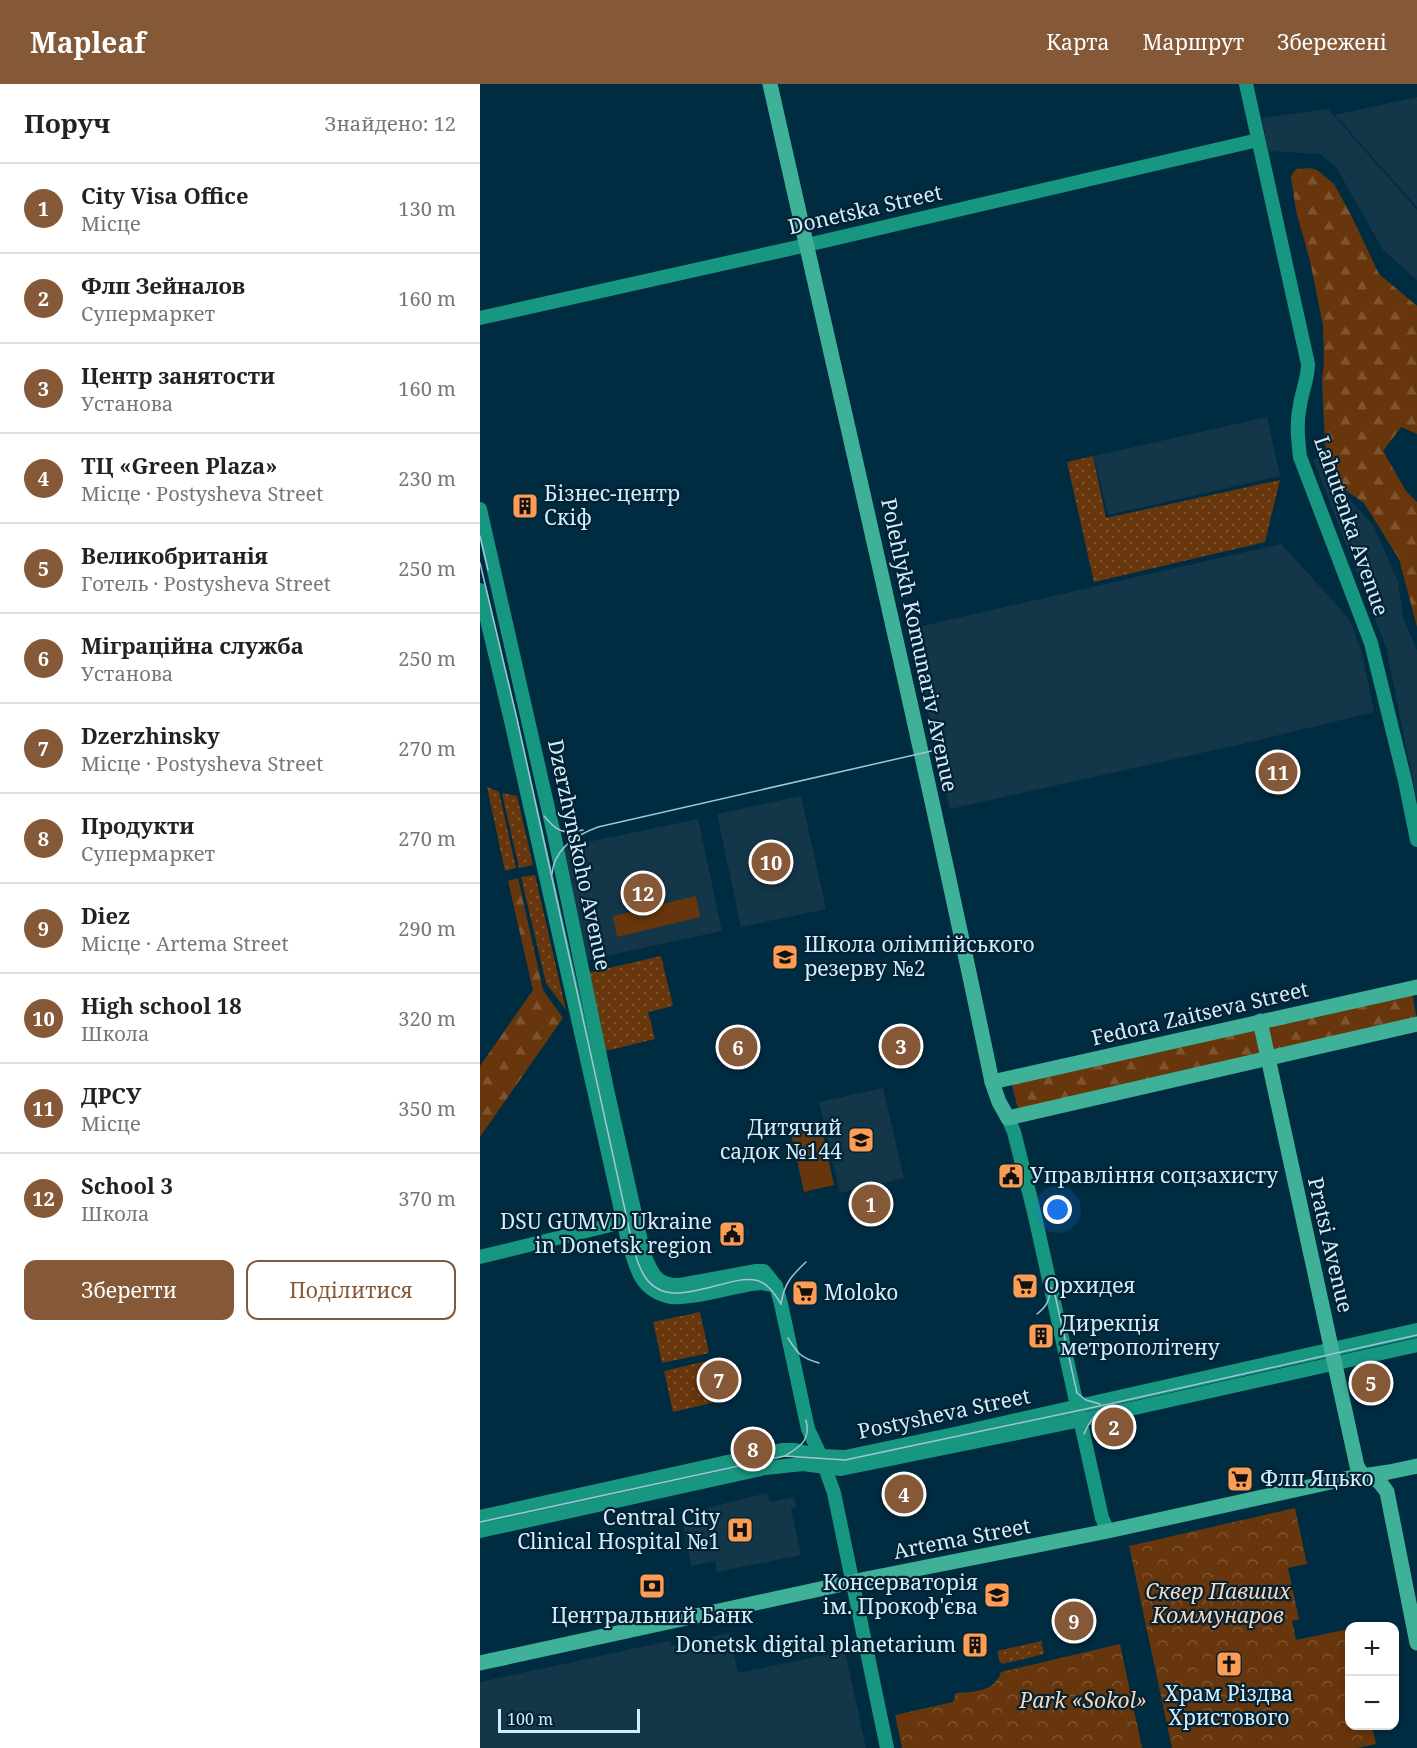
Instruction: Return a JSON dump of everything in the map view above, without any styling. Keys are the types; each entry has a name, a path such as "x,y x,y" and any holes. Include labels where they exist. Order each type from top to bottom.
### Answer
{"main road":[{"name":"Polehlykh Komunariv Avenue","path":"770,84 952,891 992,1082 1008,1118"},
{"name":"Fedora Zaitseva Street","path":"992,1082 1417,987"},
{"name":"Pratsi Avenue","path":"1260,1022 1357,1466 1364,1477"},
{"path":"1008,1118 1417,1024"},
{"name":"Artema Street","path":"480,1663 853,1582 1108,1531 1349,1478 1417,1466"},
{"path":"1364,1477 1375,1478 1387,1492 1417,1643"}],"street":[{"name":"Lahutenka Avenue","path":"1246,84 1308,364 1308,376 1300,403 1296,429 1300,457 1371,643 1417,840"},
{"name":"Donetska Street","path":"480,318 1258,140"},
{"name":"Dzerzhynskoho Avenue","path":"480,509 557,848 644,1254 651,1272 663,1282 671,1285 748,1271 764,1271 776,1286"},
{"name":"Dzerzhynskoho Avenue","path":"480,590 514,732 623,1222 641,1277 648,1287 670,1297 682,1297 751,1284 762,1283 776,1286"},
{"name":"Polehlykh Komunariv Avenue","path":"1008,1118 1014,1132 1034,1212 1080,1413"},
{"path":"480,1257 623,1222 633,1210"},
{"path":"776,1286 806,1420 834,1493 887,1748"},
{"name":"Postysheva Street","path":"480,1517 782,1450 795,1449 841,1469 1333,1355 1417,1330"},
{"name":"Postysheva Street","path":"1333,1355 1417,1345"},
{"path":"1080,1413 1102,1518 1108,1531"},
{"path":"782,1450 798,1442 805,1432 806,1420"},
{"name":"Postysheva Street","path":"480,1532 765,1468 823,1462"}],"shaded area":[{"path":"1417,97 1417,207 1335,115"},
{"path":"1328,109 1417,210 1417,280 1383,250 1336,167 1320,154 1268,151 1262,118"},
{"path":"1267,417 1280,476 1108,515 1094,456"},
{"path":"1326,455 1341,490 1373,525 1398,581 1403,617 1417,651 1417,796 1386,647 1313,459"},
{"path":"1281,544 1345,614 1352,625 1362,653 1374,712 950,809 909,629"},
{"path":"801,796 826,909 741,927 717,814"},
{"path":"698,819 722,931 587,960 564,847"},
{"name":"Дитячий садок №144","path":"883,1088 904,1178 840,1193 819,1102"},
{"name":"Central City Clinical Hospital №1","path":"767,1493 770,1502 794,1497 796,1507 791,1508 801,1555 717,1572 715,1561 691,1566 683,1524 703,1520 702,1509"},
{"path":"729,1633 738,1673 845,1651 866,1748 480,1748 480,1682 669,1641 671,1646"}],"green space":[{"path":"1297,169 1317,170 1334,184 1379,274 1417,306 1417,434 1401,427 1383,451 1406,491 1417,502 1417,627 1399,559 1364,503 1344,489 1325,445 1322,379 1323,325 1310,261 1296,211 1291,177"},
{"path":"1093,456 1106,518 1280,480 1265,542 1094,582 1067,462"},
{"path":"487,787 499,792 516,868 505,871"},
{"path":"502,793 517,796 533,865 519,868"},
{"path":"535,875 566,1010 546,983 521,877"},
{"path":"518,878 543,990 563,1018 480,1137 480,1066 533,990 508,881"},
{"path":"696,896 700,917 617,937 613,916"},
{"path":"661,956 673,1006 648,1012 655,1039 602,1052 583,974"},
{"path":"1412,994 1417,1019 1274,1051 1268,1026"},
{"path":"1254,1027 1261,1054 1018,1109 1011,1082"},
{"path":"821,1126 834,1185 804,1192 791,1133"},
{"path":"700,1312 709,1353 662,1363 653,1322"},
{"path":"711,1360 720,1401 673,1412 664,1371"},
{"name":"Сквер Павших Коммунаров","path":"1295,1508 1307,1564 1288,1568 1299,1619 1292,1621 1296,1640 1345,1630 1345,1730 1373,1730 1376,1744 1357,1748 1172,1748 1129,1546"},
{"path":"1041,1641 1044,1654 1002,1664 1000,1662 997,1651"},
{"name":"Park «Sokol»","path":"1120,1644 1142,1748 902,1748 895,1715 953,1702 956,1693 983,1690 994,1684 1001,1672"}],"tram line":[{"path":"480,536 488,570"},
{"path":"480,563 517,719 630,1234 639,1264 645,1277 656,1288 668,1292 682,1293 742,1280 755,1280 767,1286 781,1304"},
{"path":"552,874 557,857 562,850 574,839 598,827 936,750"},
{"path":"544,816 553,826 565,832 583,830"},
{"path":"781,1304 789,1281 806,1262"},
{"path":"1051,1288 1055,1295 1077,1393 1086,1400 1100,1404"},
{"path":"1037,1314 1047,1303 1051,1288"},
{"path":"480,1522 785,1456 845,1460 1417,1335"},
{"path":"788,1338 800,1354 819,1363"},
{"path":"1084,1434 1094,1418 1109,1407"},
{"path":"785,1456 796,1449 806,1438 806,1420"}],"place":[{"name":"Бізнес-центр Скіф","path":"525,506"},
{"name":"ДРСУ","path":"1278,772"},
{"name":"High school 18","path":"771,862"},
{"name":"School 3","path":"643,893"},
{"name":"Школа олімпійського резерву №2","path":"785,957"},
{"name":"Центр занятости","path":"901,1046"},
{"name":"Міграційна служба","path":"738,1047"},
{"name":"Дитячий садок №144","path":"861,1140"},
{"name":"Управління соцзахисту","path":"1011,1176"},
{"name":"City Visa Office","path":"871,1204"},
{"name":"DSU GUMVD Ukraine in Donetsk region","path":"732,1234"},
{"name":"Орхидея","path":"1025,1286"},
{"name":"Moloko","path":"805,1293"},
{"name":"Дирекція метрополітену","path":"1041,1336"},
{"name":"Dzerzhinsky","path":"719,1380"},
{"name":"Великобританія","path":"1371,1383"},
{"name":"Флп Зейналов","path":"1114,1427"},
{"name":"Продукти","path":"753,1449"},
{"name":"Флп Яцько","path":"1240,1479"},
{"name":"ТЦ «Green Plaza»","path":"904,1494"},
{"name":"Central City Clinical Hospital №1","path":"740,1530"},
{"name":"Центральний Банк","path":"652,1586"},
{"name":"Консерваторія ім. Прокоф'єва","path":"997,1595"},
{"name":"Diez","path":"1074,1621"},
{"name":"Donetsk digital planetarium","path":"975,1645"},
{"name":"Храм Різдва Христового","path":"1229,1664"}]}
